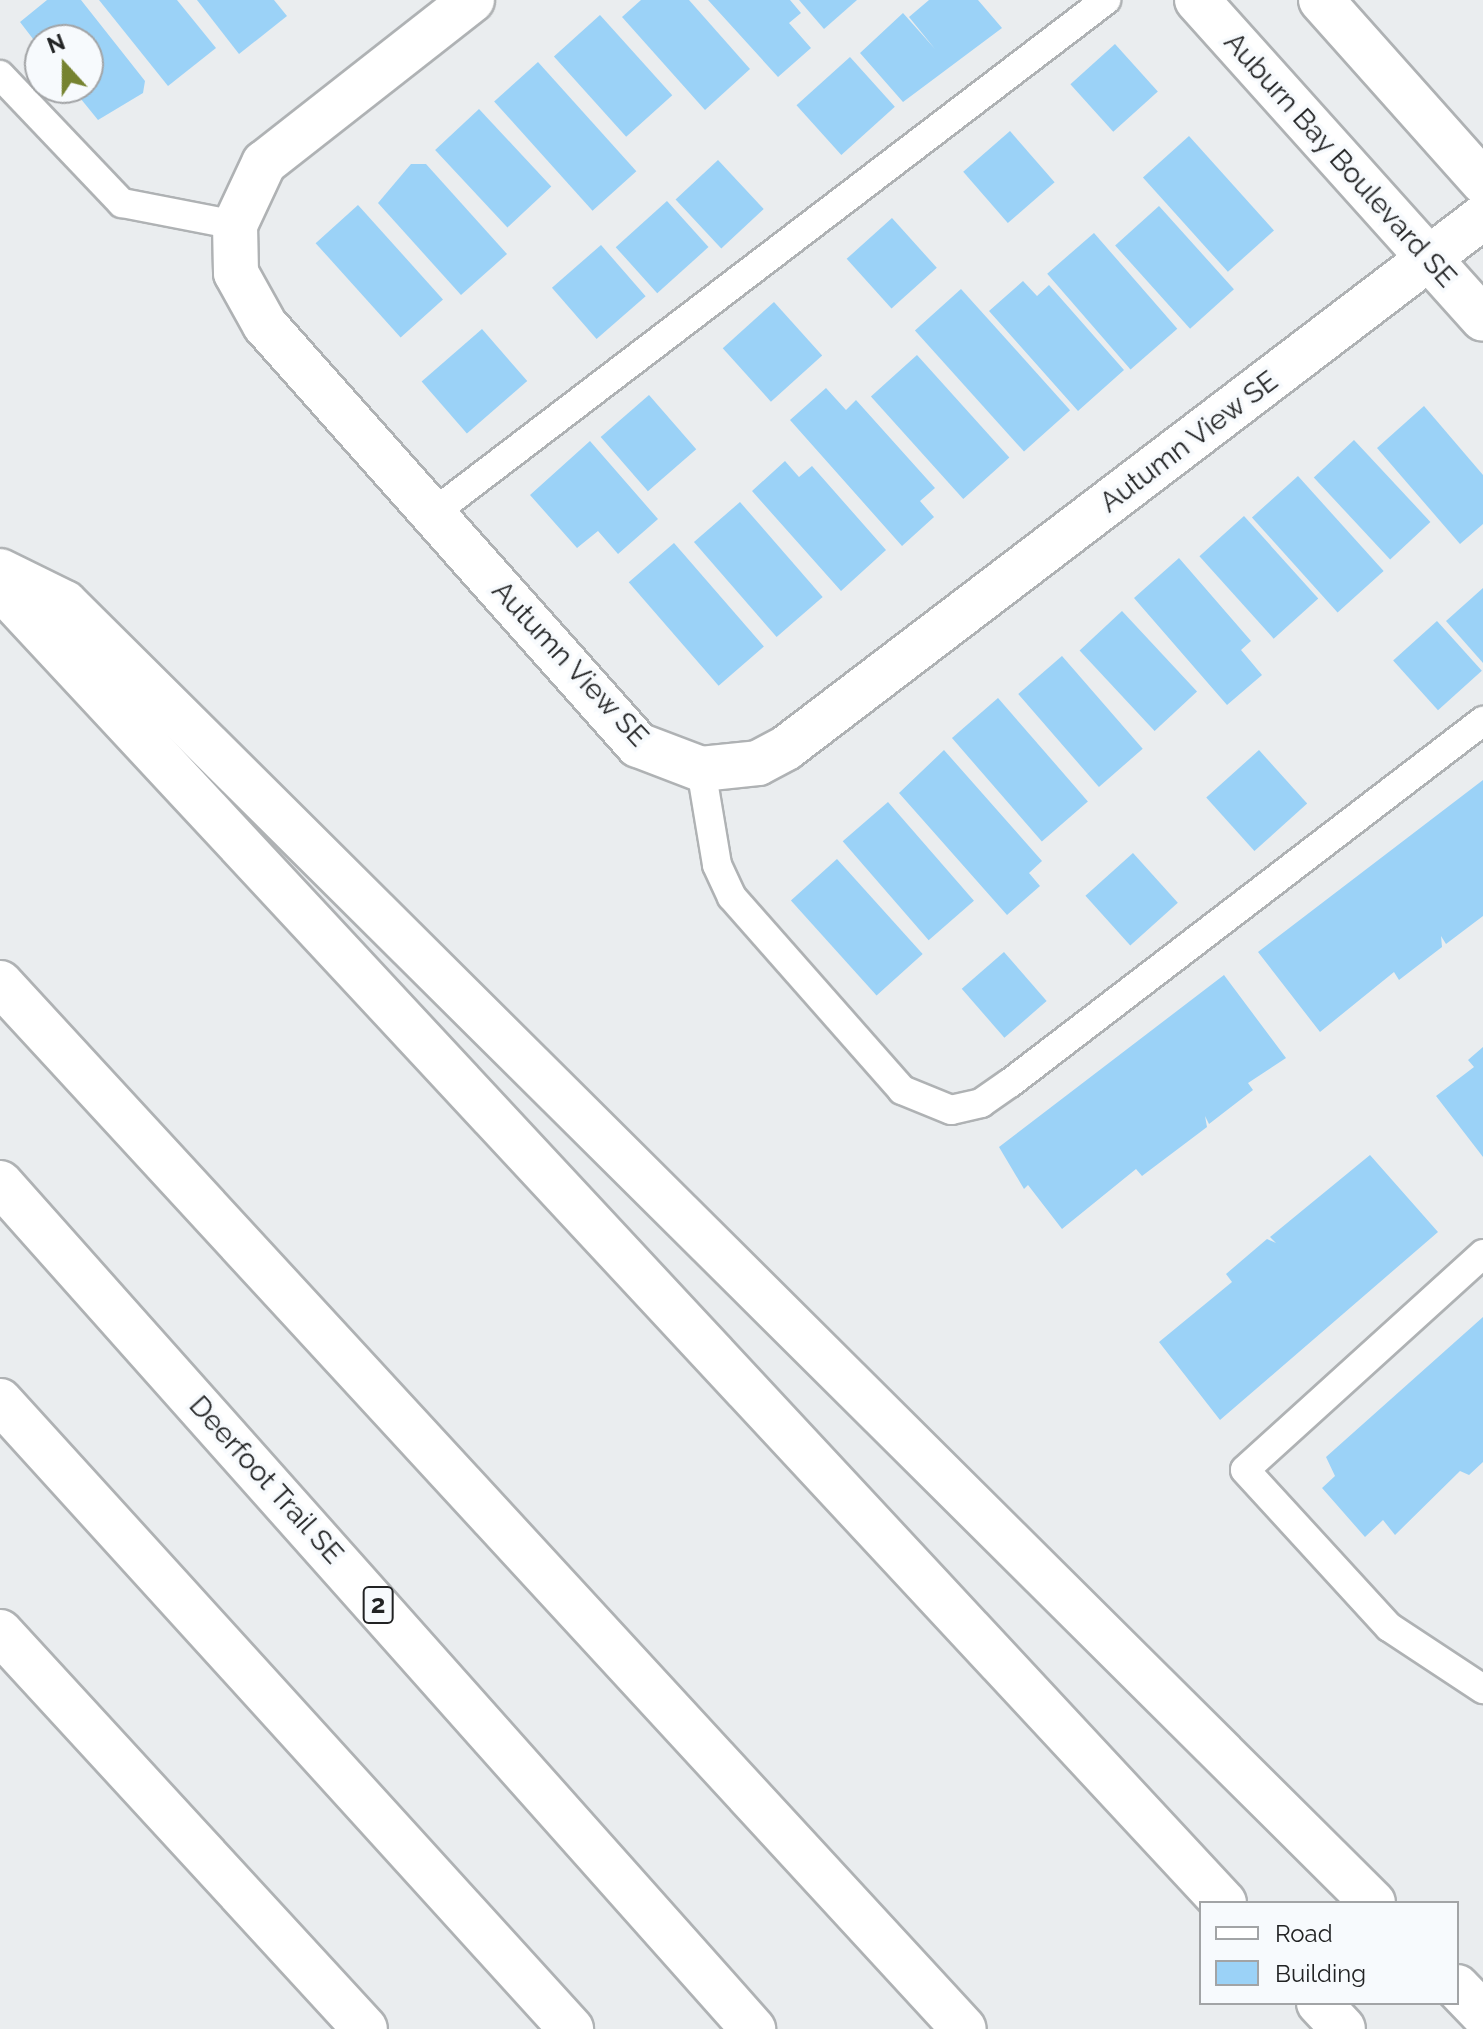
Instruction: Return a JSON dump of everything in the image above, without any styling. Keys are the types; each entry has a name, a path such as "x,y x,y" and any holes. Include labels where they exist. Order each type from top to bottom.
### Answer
{"main road":[{"name":"Autumn View SE","path":"472,0 264,163 235,225 236,273 250,306 638,745 701,769 758,763 786,748 1483,217"},
{"name":"Auburn Bay Boulevard SE","path":"1197,0 1483,319"},
{"path":"1321,0 1483,182"},
{"path":"0,571 65,603 1371,1901"},
{"path":"0,587 1222,1901"},
{"path":"0,983 964,2029"},
{"name":"Deerfoot Trail SE","path":"0,1183 753,2029"},
{"path":"0,1401 571,2029"},
{"path":"0,1632 365,2029"},
{"path":"1459,1989 1483,2014"},
{"path":"1321,2005 1343,2029"}],"lane":[{"path":"432,514 1106,0"},
{"path":"0,75 122,203 235,225"},
{"path":"701,769 717,865 732,897 902,1090 951,1110 981,1103 1010,1083 1483,721"},
{"path":"1483,1254 1245,1470 1389,1627 1483,1689"}],"building":[{"path":"47,0 81,0 100,24 24,24 24,27 20,22"},
{"path":"99,0 177,0 216,48 168,86"},
{"path":"197,0 274,0 287,16 239,54"},
{"path":"641,0 689,0 750,69 705,110 622,17"},
{"path":"708,0 790,0 801,13 789,23 811,48 778,77"},
{"path":"799,0 857,0 824,29"},
{"path":"929,0 978,0 1002,28 903,102 860,53 903,13 935,49 909,17"},
{"path":"600,15 672,95 626,137 554,56"},
{"path":"104,29 145,81 143,93 98,120 85,104 104,104"},
{"path":"1115,44 1158,92 1113,132 1070,84"},
{"path":"850,57 895,107 841,155 796,105"},
{"path":"538,62 636,171 593,211 494,101"},
{"path":"479,109 551,187 507,227 435,150"},
{"path":"1010,131 1055,182 1008,223 963,172"},
{"path":"1189,136 1274,230 1228,272 1143,177"},
{"path":"718,160 764,209 721,249 676,200"},
{"path":"411,164 426,164 507,254 461,295 378,203"},
{"path":"667,201 708,247 657,293 616,247"},
{"path":"358,205 443,299 401,338 316,243"},
{"path":"1159,206 1234,289 1190,329 1115,245"},
{"path":"892,218 937,268 891,309 847,259"},
{"path":"1094,233 1177,329 1131,370 1047,274"},
{"path":"601,245 646,296 597,339 552,288"},
{"path":"1023,281 1037,296 1049,285 1124,370 1078,411 989,311"},
{"path":"961,289 1070,410 1024,452 915,330"},
{"path":"774,302 822,356 771,402 723,348"},
{"path":"482,329 527,381 467,434 422,381"},
{"path":"917,355 1009,458 963,499 871,396"},
{"path":"826,388 846,410 856,400 935,488 920,501 934,517 902,546 790,420"},
{"path":"649,395 696,449 648,491 601,437"},
{"path":"1424,406 1483,475 1483,524 1460,544 1377,448"},
{"path":"1354,440 1430,522 1390,559 1314,478"},
{"path":"590,441 658,519 618,554 598,531 577,548 530,495"},
{"path":"785,461 799,477 812,466 886,550 841,591 752,491"},
{"path":"1298,476 1384,571 1338,613 1252,517"},
{"path":"740,502 823,597 777,637 694,542"},
{"path":"1244,516 1318,598 1274,639 1199,556"},
{"path":"674,543 764,646 719,686 629,582"},
{"path":"1179,558 1251,641 1241,650 1262,675 1227,705 1134,598"},
{"path":"1483,588 1483,663 1446,621"},
{"path":"1122,611 1197,691 1155,731 1080,651"},
{"path":"1437,621 1482,671 1438,710 1393,660"},
{"path":"1062,656 1143,749 1099,787 1018,694"},
{"path":"998,698 1088,801 1042,841 952,738"},
{"path":"944,750 1042,861 1029,873 1040,886 1007,915 899,793"},
{"path":"1259,750 1307,804 1254,851 1206,798"},
{"path":"1483,780 1483,916 1446,944 1441,936 1442,947 1399,980 1394,972 1320,1032 1258,952"},
{"path":"888,802 974,901 929,940 843,841"},
{"path":"1133,853 1178,903 1130,946 1085,896"},
{"path":"837,859 923,954 877,996 791,900"},
{"path":"1004,952 1047,1001 1004,1038 962,989"},
{"path":"1224,975 1286,1058 1248,1083 1253,1090 1209,1124 1205,1116 1207,1127 1142,1176 1136,1169 1062,1229 1028,1185 1024,1189 999,1147"},
{"path":"1483,1047 1483,1157 1436,1096 1474,1067 1468,1060"},
{"path":"1370,1155 1438,1232 1220,1420 1159,1342 1232,1282 1226,1274 1267,1239 1276,1243 1270,1237"},
{"path":"1483,1317 1483,1462 1469,1475 1460,1471 1395,1535 1383,1520 1365,1537 1322,1488 1335,1476 1326,1457"}]}
